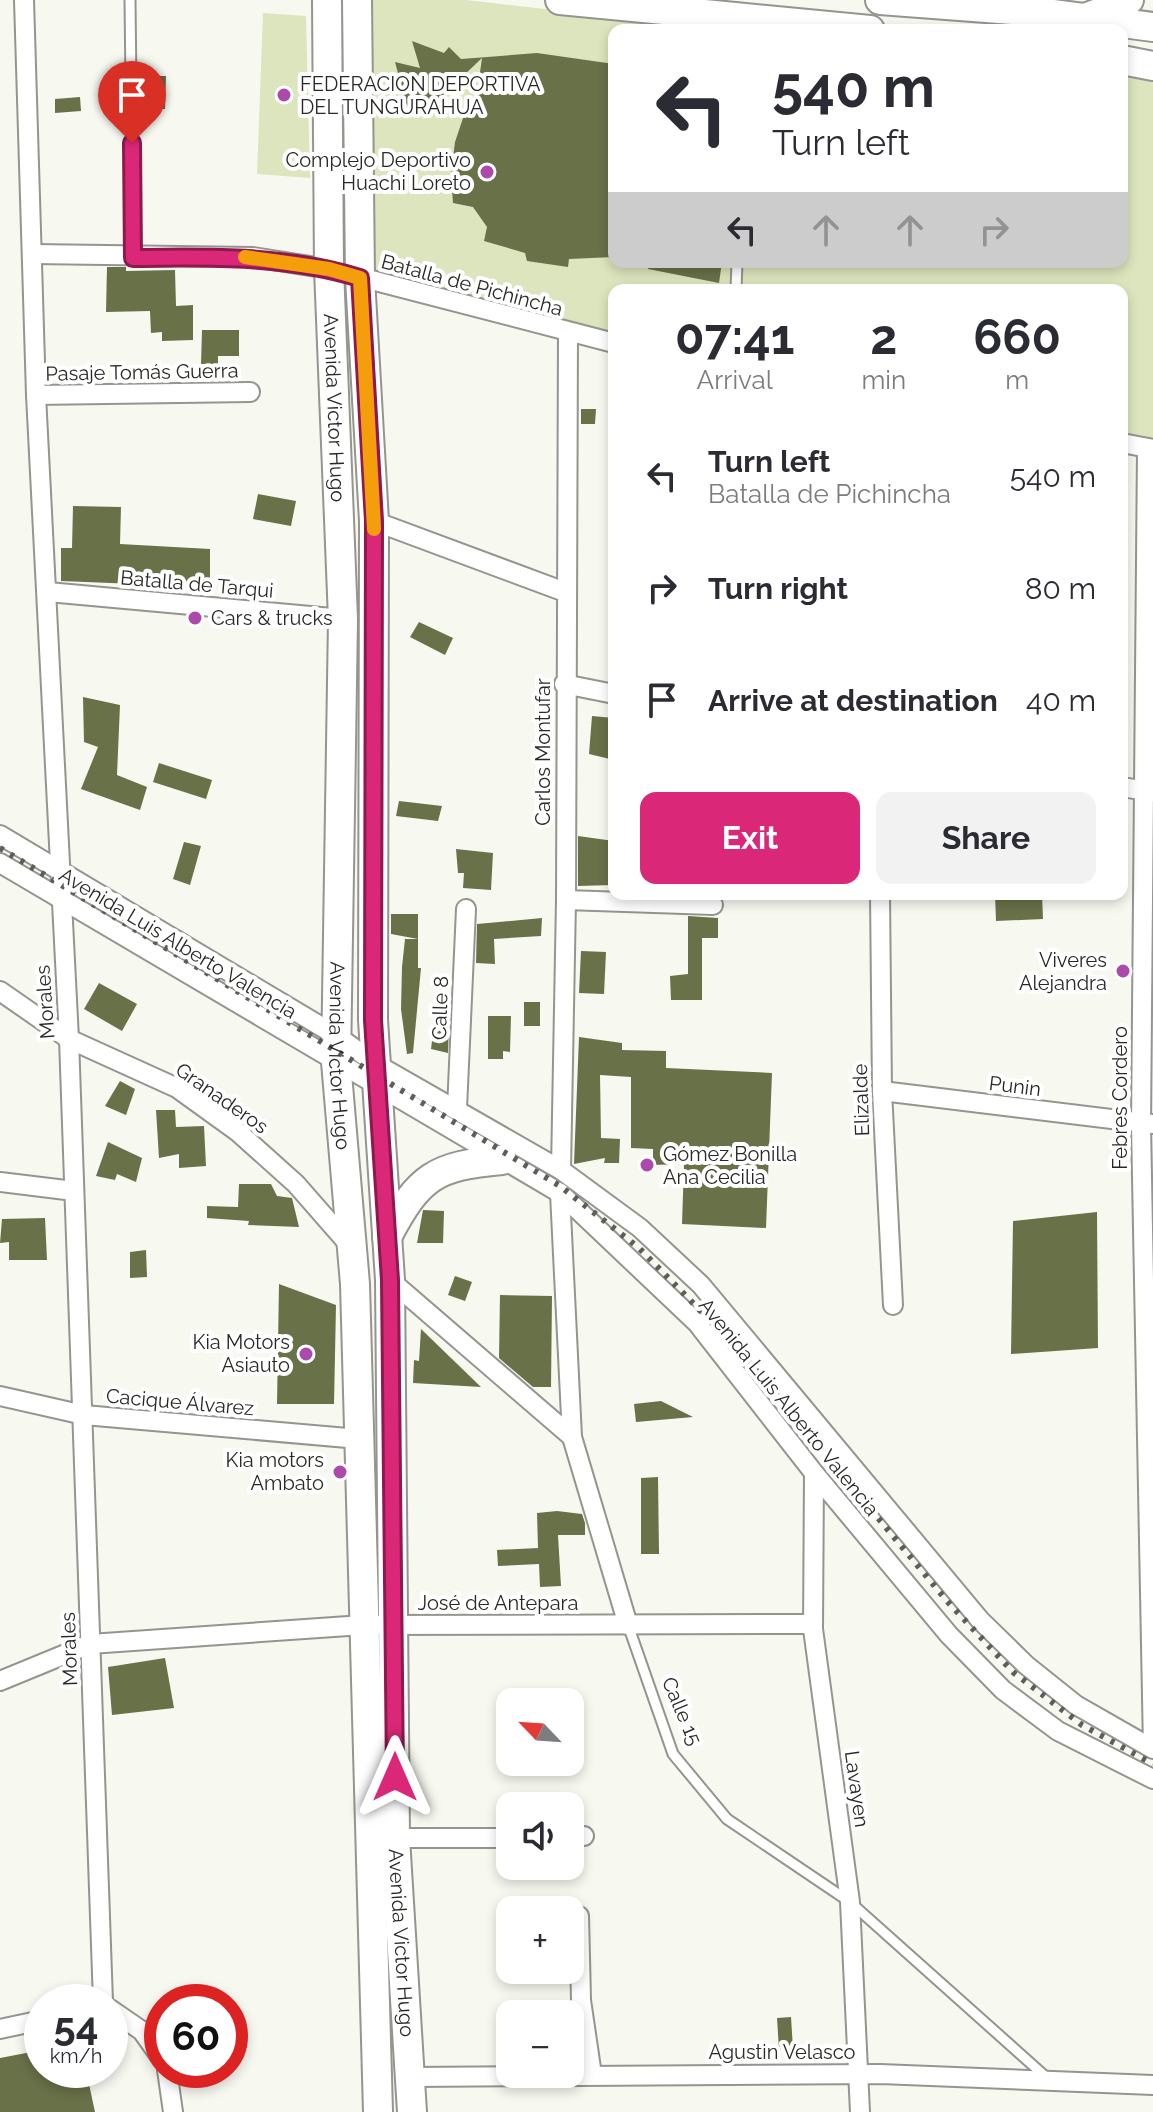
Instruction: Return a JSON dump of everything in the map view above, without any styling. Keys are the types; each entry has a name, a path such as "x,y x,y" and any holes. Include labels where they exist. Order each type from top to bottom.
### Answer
{"main road":[{"name":"Avenida Victor Hugo","path":"327,0 329,269 343,619 336,1049 354,1250 378,2112"},
{"name":"Avenida Victor Hugo","path":"357,0 360,278 374,521 373,1020 390,1280 396,1625 395,1838 412,2112"},
{"path":"560,0 666,14 794,24"},
{"path":"880,0 1037,6 1082,18 1153,27"},
{"path":"1082,18 1130,0"},
{"path":"1128,61 1153,66"},
{"path":"387,1238 414,1192 438,1171 461,1164 502,1160"}],"street":[{"name":"Morales","path":"24,0 36,395 48,592 84,1415 102,1984"},
{"name":"Batalla de Pichincha","path":"32,254 133,258 253,257 329,269 608,342"},
{"name":"Carlos Montufar","path":"561,1170 566,900 564,684 568,333"},
{"name":"Pasaje Tomás Guerra","path":"36,395 250,392"},
{"path":"1128,444 1150,448"},
{"name":"Febres Cordero","path":"1150,448 1147,1125 1153,1748"},
{"path":"374,521 565,592"},
{"name":"Batalla de Tarqui","path":"48,592 343,619"},
{"path":"564,684 608,693"},
{"path":"1128,788 1148,792"},
{"name":"Avenida Luis Alberto Valencia","path":"0,835 336,1049 502,1160 560,1193 697,1323 814,1473 949,1635 1003,1690 1058,1731 1153,1779"},
{"name":"Avenida Luis Alberto Valencia","path":"0,863 336,1049 377,1076 457,1109 561,1170 640,1228 701,1285 989,1629 1076,1705 1153,1748"},
{"path":"566,900 713,905"},
{"name":"Elizalde","path":"880,900 882,1091 893,1305"},
{"name":"Calle 8","path":"457,1109 466,909"},
{"name":"Granaderos","path":"0,991 69,1039 177,1088 238,1132 296,1184 354,1250"},
{"name":"Punin","path":"882,1091 1147,1125"},
{"path":"0,1182 74,1191"},
{"name":"Calle 15","path":"560,1193 572,1437 628,1625"},
{"path":"390,1280 572,1437"},
{"name":"Cacique Álvarez","path":"0,1396 84,1415 359,1439"},
{"name":"Lavayen","path":"814,1473 812,1624 850,1902 860,2112"},
{"name":"José de Antepara","path":"0,1681 90,1644 363,1625 812,1624"},
{"path":"395,1838 496,1838"},
{"path":"581,1984 592,2075"},
{"path":"128,2021 144,2034"},
{"path":"0,2029 24,2024"},
{"name":"Agustin Velasco","path":"412,2077 859,2074 1153,2085"},
{"path":"170,2088 173,2112"}],"lane":[{"path":"130,0 133,258"},
{"name":"Calle 15","path":"628,1625 673,1754 727,1819 850,1902 1052,2083"}],"green space":[{"name":"Complejo Deportivo Huachi Loreto","path":"357,0 466,0 678,24 608,24 608,268 1128,268 1128,77 1153,81 1153,449 1128,444 1128,284 608,284 608,341 360,278"},
{"name":"FEDERACION DEPORTIVA DEL TUNGURAHUA","path":"263,13 306,16 310,178 257,174"}],"building":[{"path":"412,41 444,53 449,47 461,59 537,53 608,63 608,257 569,259 568,267 527,261 525,253 484,241 487,227 473,207 453,203 451,175 455,142 464,115 474,115 482,58 419,118 399,96 403,92 395,62 420,68"},
{"path":"149,76 166,76 165,109 149,109"},
{"path":"80,97 81,111 55,113 55,99"},
{"path":"107,267 126,267 126,271 175,270 176,306 193,305 193,340 162,341 162,332 151,333 150,311 106,312"},
{"path":"648,268 721,268 719,283"},
{"path":"202,330 239,330 239,356 218,356 218,364 201,364"},
{"path":"581,409 596,409 595,424 581,424"},
{"path":"258,494 296,501 291,526 253,519"},
{"path":"73,506 121,507 120,544 210,549 210,587 61,581 61,548 72,548"},
{"path":"419,622 453,638 445,655 410,637"},
{"path":"83,697 120,705 117,775 147,787 140,810 81,789 98,747 84,742"},
{"path":"592,716 608,717 608,759 589,754"},
{"path":"159,763 212,780 206,799 153,782"},
{"path":"399,801 442,806 438,821 396,816"},
{"path":"578,836 608,840 608,885 578,886"},
{"path":"184,842 201,846 190,885 173,879"},
{"path":"456,849 493,853 491,890 463,888 464,873 458,873"},
{"path":"995,900 1042,900 1043,919 996,921"},
{"path":"391,914 418,914 418,939 391,934"},
{"path":"688,916 718,918 718,938 702,938 702,1000 671,1000 670,976 688,974"},
{"path":"542,918 541,936 494,939 495,964 476,963 477,924"},
{"path":"405,939 418,939 418,968 421,968 413,1053 407,1054 401,1009 402,967"},
{"path":"581,951 606,952 604,994 579,993"},
{"path":"99,983 137,1004 122,1031 84,1009"},
{"path":"524,1002 540,1002 540,1026 524,1026"},
{"path":"488,1016 511,1016 510,1052 503,1051 503,1059 488,1059"},
{"path":"434,1025 449,1026 448,1053 431,1049"},
{"path":"579,1037 622,1043 622,1050 666,1051 666,1068 772,1073 766,1228 682,1224 684,1164 653,1165 653,1149 631,1148 631,1077 600,1075 601,1138 620,1139 619,1163 604,1163 605,1158 574,1164"},
{"path":"120,1081 135,1089 126,1115 105,1106"},
{"path":"156,1110 175,1110 176,1127 204,1126 206,1166 179,1168 179,1154 159,1158"},
{"path":"108,1142 142,1158 136,1182 117,1174 115,1180 96,1176"},
{"path":"239,1184 271,1184 277,1196 292,1198 299,1227 248,1225 249,1221 207,1218 207,1206 238,1207"},
{"path":"423,1210 444,1211 443,1243 417,1243"},
{"path":"1097,1212 1098,1348 1011,1354 1013,1221"},
{"path":"45,1218 47,1260 9,1260 9,1242 0,1243 2,1219"},
{"path":"146,1250 147,1277 130,1278 130,1252"},
{"path":"455,1276 472,1282 465,1301 448,1295"},
{"name":"Kia Motors Asiauto","path":"279,1284 336,1305 334,1404 277,1404"},
{"path":"500,1295 552,1296 551,1387 533,1387 499,1358"},
{"path":"421,1329 481,1387 413,1383 414,1360 419,1361"},
{"path":"661,1401 693,1417 636,1422 634,1404"},
{"path":"658,1477 659,1554 641,1554 641,1478"},
{"path":"557,1511 582,1514 585,1523 585,1535 558,1535 561,1586 540,1587 539,1564 498,1566 497,1550 538,1548 537,1513"},
{"path":"165,1658 174,1708 112,1715 108,1667"},
{"path":"791,2017 793,2049 779,2050 777,2018"},
{"path":"24,2053 24,2088 90,2088 95,2112 0,2112 0,2058"}],"railway":[{"path":"0,848 560,1186 639,1248 736,1347 947,1601 1013,1672 1082,1725 1153,1764"}],"slow traffic":[{"path":"245,257 329,269 360,278 374,529"}],"place":[{"name":"FEDERACION DEPORTIVA DEL TUNGURAHUA","path":"284,95"},
{"name":"Complejo Deportivo Huachi Loreto","path":"487,172"},
{"name":"Cars & trucks","path":"195,618"},
{"name":"Viveres Alejandra","path":"1123,971"},
{"name":"Gómez Bonilla Ana Cecilia","path":"647,1165"},
{"name":"Kia Motors Asiauto","path":"306,1354"},
{"name":"Kia motors Ambato","path":"340,1472"}],"route":[{"path":"132,143 133,258 253,257 329,269 360,278 374,521 373,1020 390,1280 396,1625 395,1777"}]}
